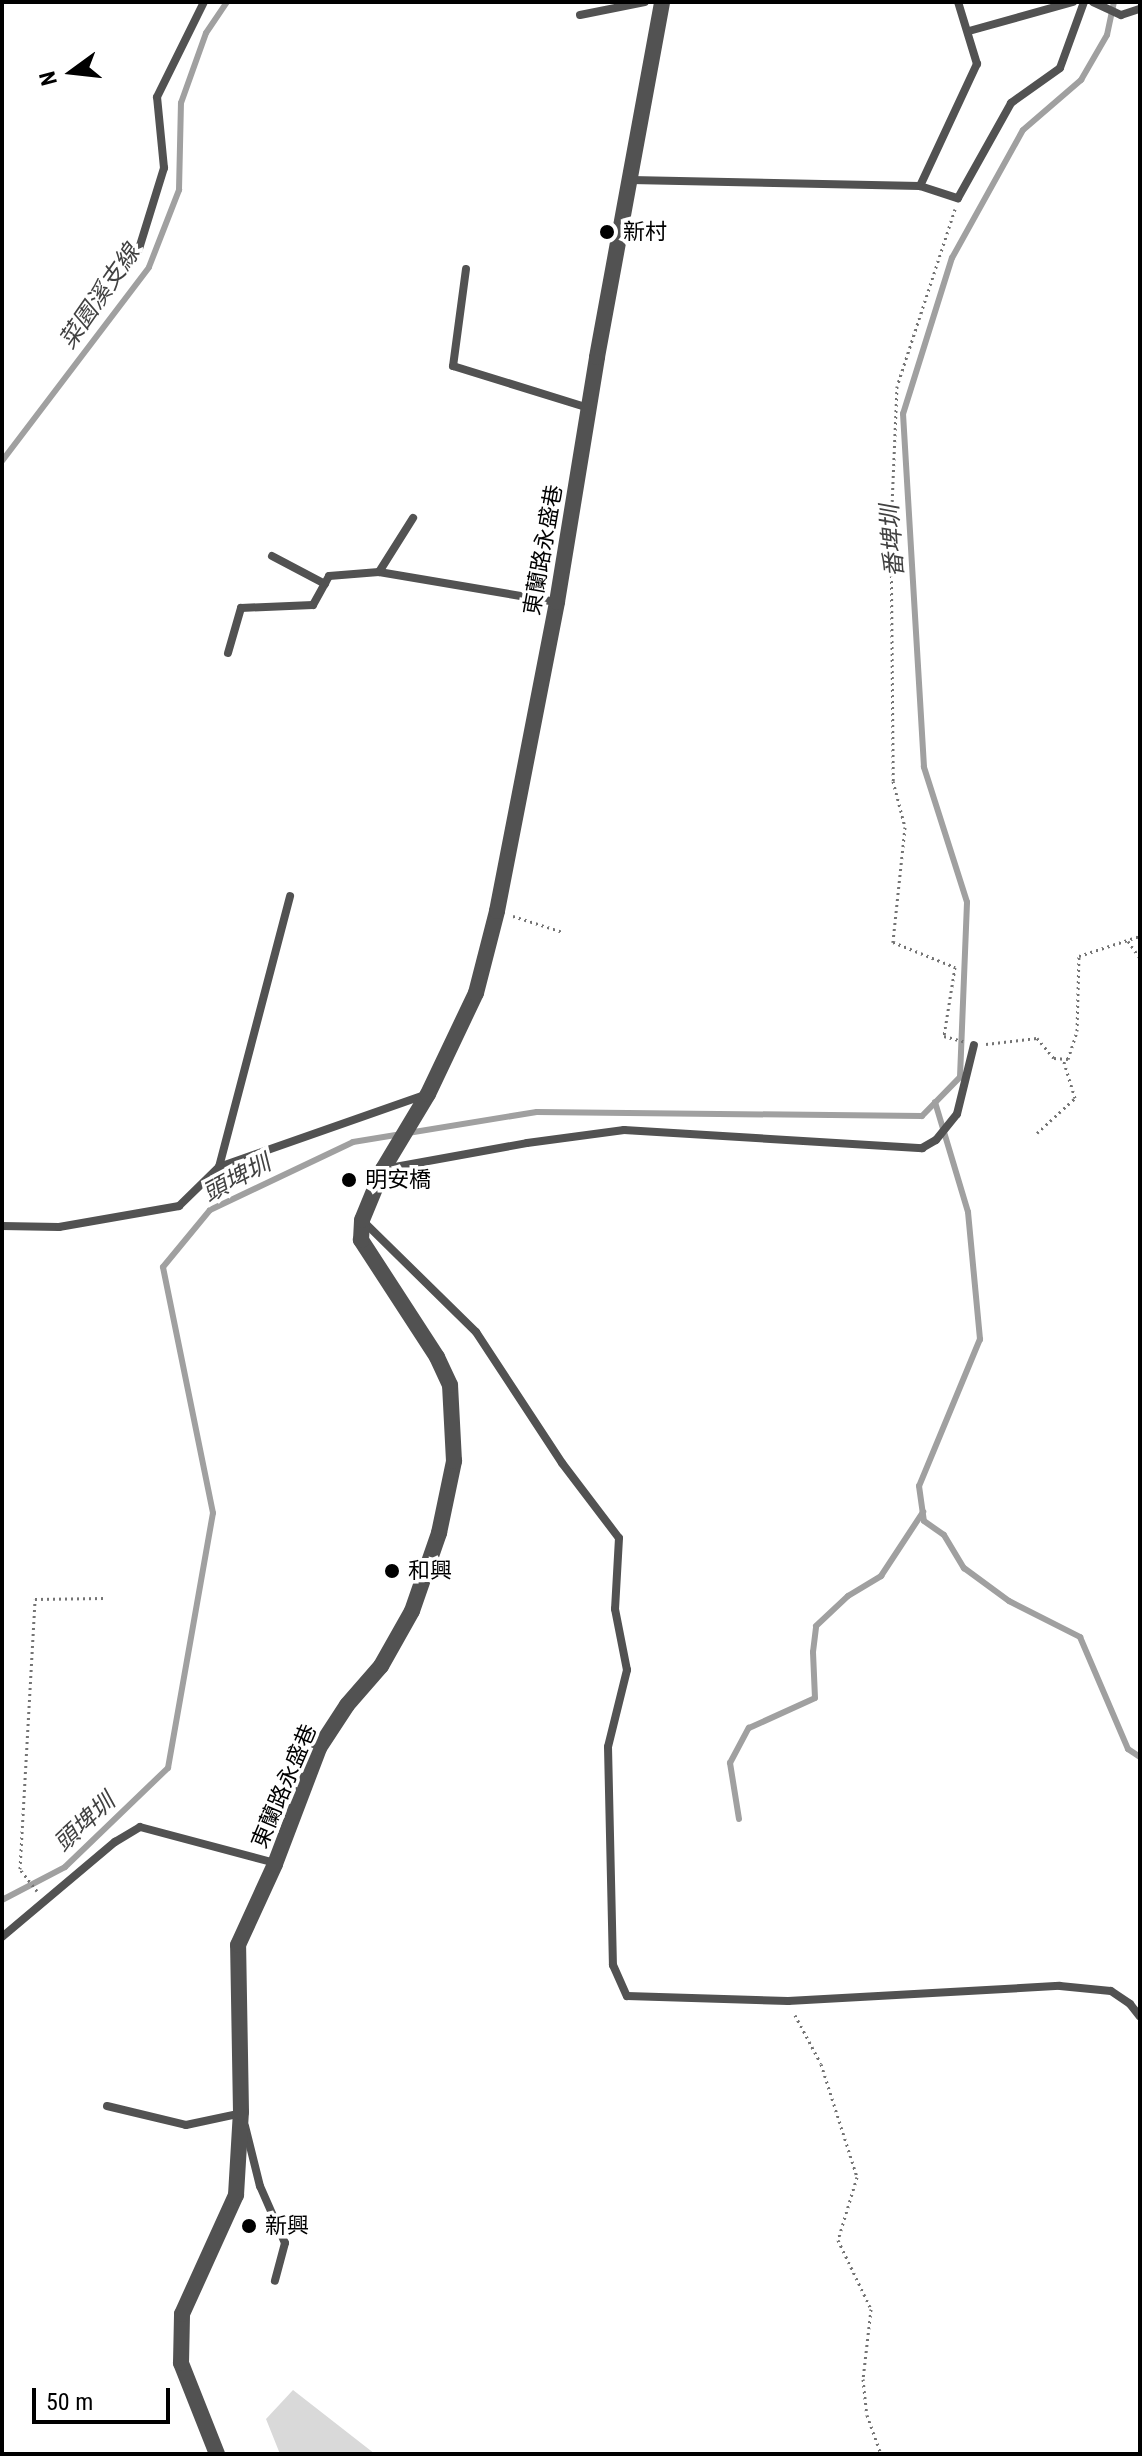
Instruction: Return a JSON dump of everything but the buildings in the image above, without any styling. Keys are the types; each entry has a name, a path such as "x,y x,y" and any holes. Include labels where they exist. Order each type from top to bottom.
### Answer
{"street":[{"name":"東蘭路永盛巷","path":"428,1094 476,993 497,911 557,602 662,2"},
{"path":"362,1220 383,1169 428,1094"},
{"name":"東蘭路永盛巷","path":"217,2454 181,2363 182,2314 236,2195 241,2112 238,1945 275,1864 319,1748 347,1705 381,1666 412,1611 439,1533 454,1461 450,1385 437,1357 361,1240 362,1220"}],"lane":[{"path":"138,252 164,168 157,97 204,2"},
{"path":"580,15 645,2"},
{"path":"920,186 977,64 958,2"},
{"path":"969,31 1073,2"},
{"path":"631,180 920,186 958,198 1011,103 1060,68 1084,2"},
{"path":"1093,2 1121,15 1140,9"},
{"path":"466,269 453,366 589,408"},
{"path":"379,572 413,518"},
{"path":"272,556 325,584"},
{"path":"228,653 241,608 313,605 329,576 379,572 557,602"},
{"path":"219,1167 290,896"},
{"path":"383,1169 624,1130 922,1148 936,1140 957,1114 974,1045"},
{"path":"2,1226 59,1227 179,1206 219,1167 428,1094"},
{"path":"362,1220 476,1332 562,1463 619,1538 615,1609 627,1670 608,1747 613,1965 627,1996 788,2001 1060,1986 1111,1991 1130,2004 1140,2017"},
{"path":"2,1937 115,1842 140,1827 275,1864"},
{"path":"107,2106 186,2125 241,2112 260,2186 285,2243 275,2281"}],"path":[{"path":"958,198 897,386 891,527 893,781 905,827 893,942 955,967 944,1036 974,1045 1037,1038 1054,1058 1068,1059 1077,1031 1079,956 1140,936"},
{"path":"497,911 563,932"},
{"path":"1128,940 1140,958"},
{"path":"1037,1133 1075,1098 1063,1059"},
{"path":"46,1902 20,1869 35,1599 104,1598"},
{"path":"788,2001 821,2064 857,2177 838,2240 871,2309 863,2379 867,2415 881,2454"}],"shaded area":[{"path":"293,2390 375,2454 280,2454 266,2419"}],"waterway":[{"name":"菜園溪支線","path":"2,461 149,267 179,190 181,103 206,33 227,2"},
{"name":"頭埤圳","path":"2,1900 65,1867 168,1768 213,1513 163,1267 210,1210 353,1142 537,1112 922,1116 960,1077 967,902 924,767 903,414 952,258 1023,130 1081,80 1107,35 1114,2"},
{"path":"935,1102 968,1212 980,1339 919,1486 924,1521 944,1535 964,1568 1009,1601 1080,1637 1128,1749 1140,1757"},
{"path":"739,1819 730,1763 749,1728 815,1698 813,1652 816,1626 848,1596 881,1576 923,1512"}],"place":[{"name":"新村","path":"607,232"},
{"name":"明安橋","path":"349,1180"},
{"name":"和興","path":"392,1571"},
{"name":"新興","path":"249,2226"}],"water label":[{"name":"番埤圳","path":"893,541"}]}
